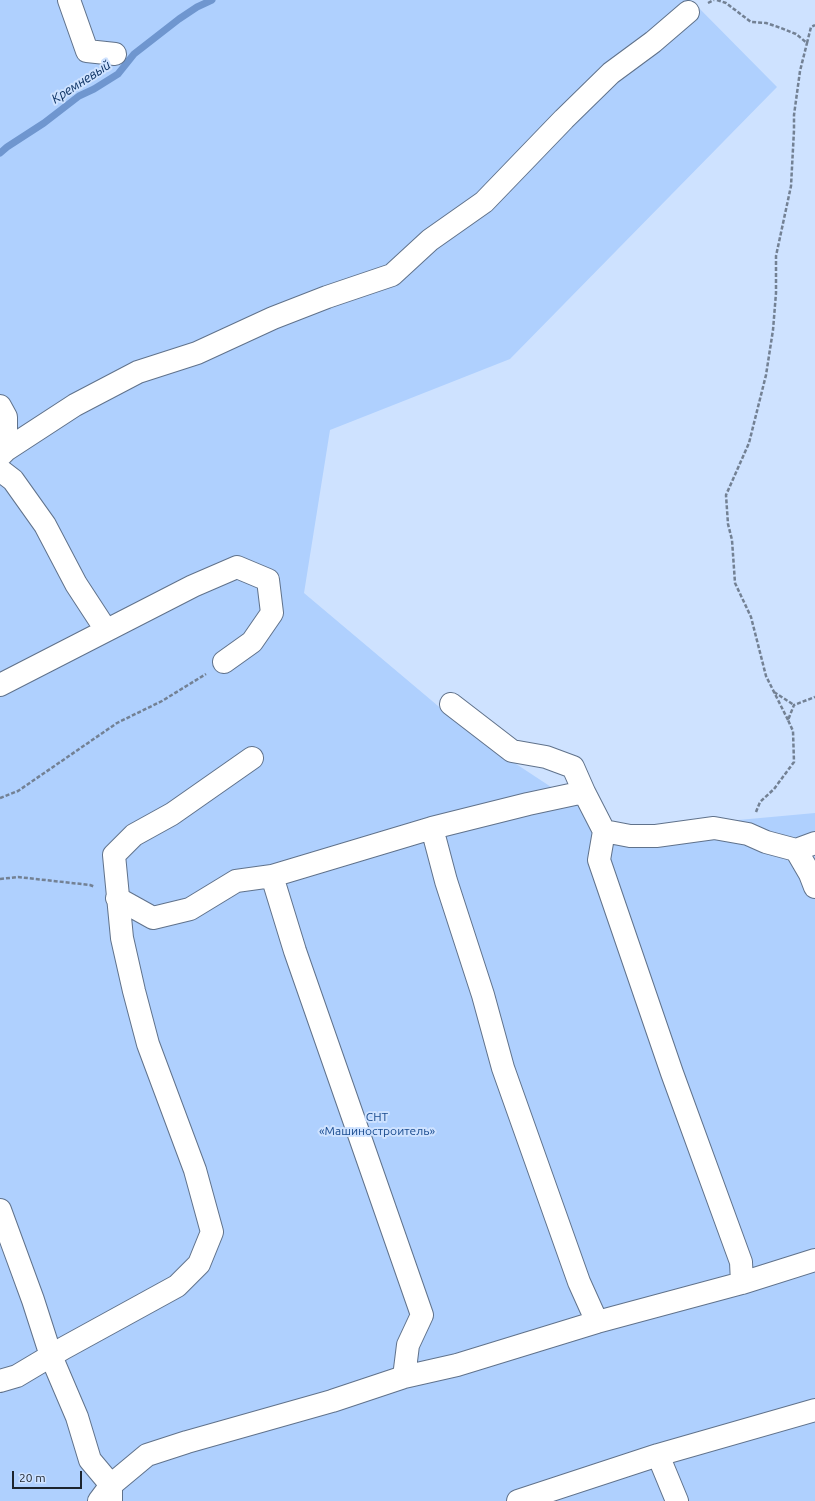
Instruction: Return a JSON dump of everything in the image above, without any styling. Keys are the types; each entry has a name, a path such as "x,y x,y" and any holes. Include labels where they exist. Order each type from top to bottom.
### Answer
{"lane":[{"path":"69,0 87,51 115,54"},
{"path":"2,459 75,406 138,372 197,353 273,318 327,297 392,275 430,240 484,202 564,119 611,73 653,42 688,12"},
{"path":"0,406 6,417 2,459 13,480 45,525 76,584 106,630"},
{"path":"0,685 193,586 237,567 268,580 272,612 252,642 224,662"},
{"path":"451,704 512,750 546,757 573,767 604,831 600,860 672,1074 741,1262 742,1282"},
{"path":"0,1381 17,1376 177,1286 200,1264 212,1232 195,1170 148,1044 122,938 114,855 134,835 172,814 252,758"},
{"path":"117,898 153,918 190,909 236,881 272,876 432,828 528,804 584,792"},
{"path":"432,828 446,881 479,981 503,1068 579,1282 597,1322"},
{"path":"604,831 630,836 656,836 714,828 748,834 766,842 806,847 810,874 815,887"},
{"path":"272,876 295,951 422,1315 408,1345 404,1377"},
{"path":"0,1210 33,1300 51,1356 77,1417 90,1460 107,1496 148,1456 188,1442 332,1401 404,1377 457,1365 597,1322 815,1260"},
{"path":"518,1501 658,1456 815,1410"},
{"path":"658,1456 677,1501"}],"path":[{"path":"717,0 726,3 751,22 766,23 781,28 796,34 807,43"},
{"path":"748,834 760,802 774,789 794,762 793,731 766,676 751,617 735,583 732,540 728,524 726,495 748,443 766,375 773,330 776,293 776,256 791,186 794,115 800,71 811,27 815,25"},
{"path":"0,798 18,791 117,723 162,702 224,662"},
{"path":"774,692 794,705"},
{"path":"788,720 794,705 815,697"},
{"path":"0,879 18,877 90,884 117,898"}],"green space":[{"name":"СНТ «Машиностроитель»","path":"0,0 691,0 777,87 510,359 330,430 304,593 444,711 507,758 618,831 815,813 815,1501 0,1501"}],"waterway":[{"name":"Кремневый","path":"0,153 44,123 79,96 94,89 118,74 134,54 179,19 197,7 212,0"}]}
